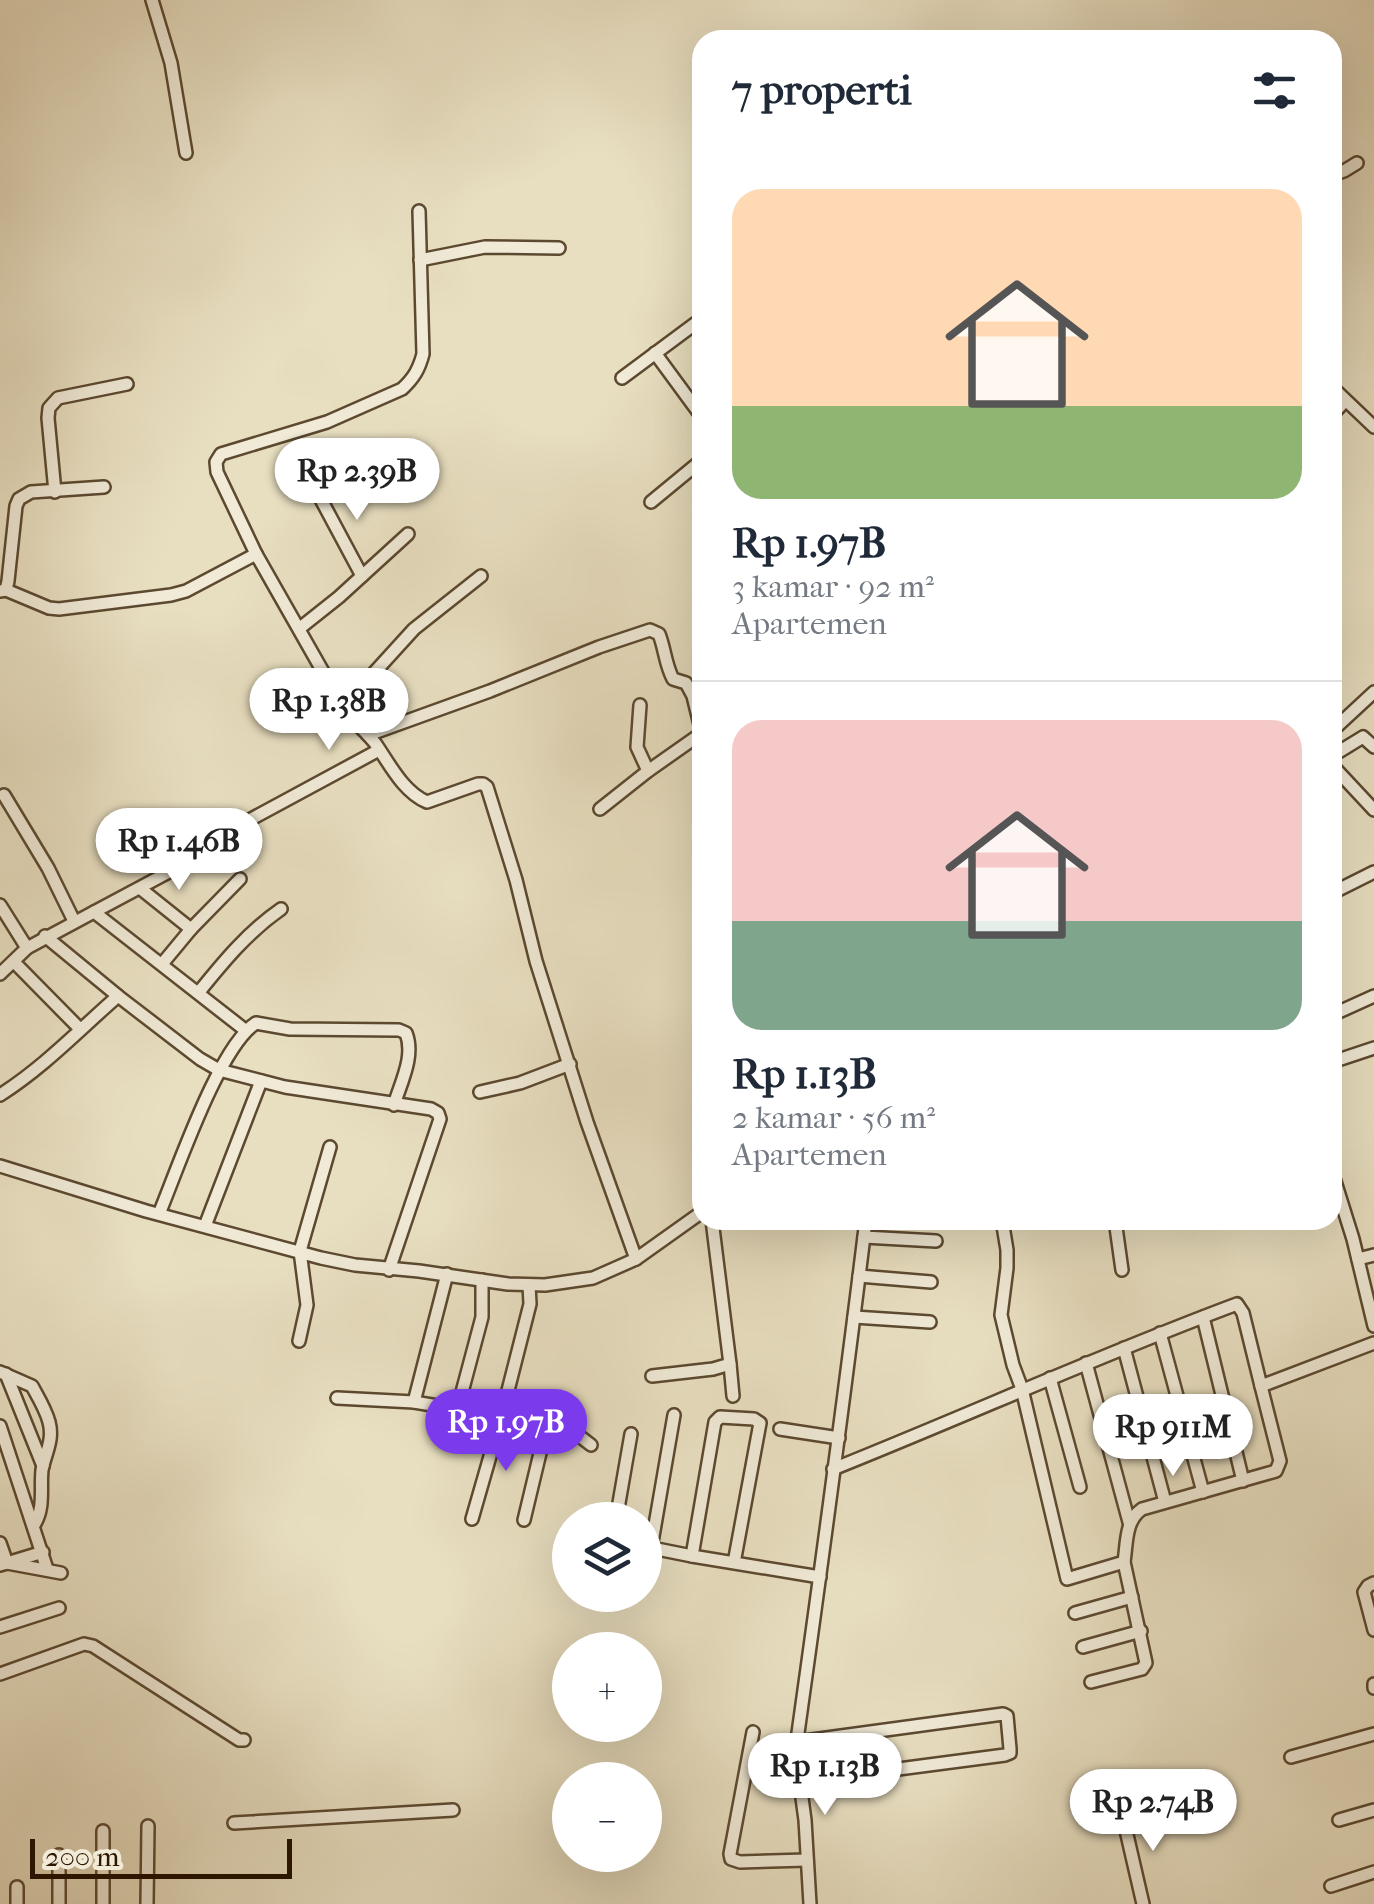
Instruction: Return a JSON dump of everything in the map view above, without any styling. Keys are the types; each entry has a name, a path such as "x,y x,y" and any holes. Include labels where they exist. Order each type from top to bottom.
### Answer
{"street":[{"path":"152,0 171,62 186,154"},
{"path":"1342,172 1356,163"},
{"path":"419,212 423,354 420,368 402,388 328,422 222,454 217,459 217,472 256,554 343,707 400,779 421,801 431,802 478,784 487,787 536,961 587,1122 636,1258"},
{"path":"420,260 485,247 559,248"},
{"path":"622,378 692,325"},
{"path":"655,353 692,404"},
{"path":"56,492 48,418 52,403 58,398 127,384"},
{"path":"1342,398 1374,427"},
{"path":"1342,404 1345,401"},
{"path":"651,502 692,468"},
{"path":"104,487 31,492 19,498 3,591 59,610 171,595 256,554"},
{"path":"316,490 362,576"},
{"path":"300,628 408,534"},
{"path":"343,707 414,629 480,576"},
{"path":"368,735 650,630 658,634 673,679 686,682 692,694"},
{"path":"1342,722 1374,692"},
{"path":"640,704 637,747 648,771"},
{"path":"1342,750 1362,738 1374,746"},
{"path":"600,809 692,739"},
{"path":"0,974 46,936 212,849 242,824 380,750"},
{"path":"1342,776 1374,810"},
{"path":"4,795 48,868 74,921"},
{"path":"1342,888 1374,872"},
{"path":"162,964 240,879"},
{"path":"140,889 191,929"},
{"path":"0,905 27,948"},
{"path":"198,992 234,949 281,909"},
{"path":"94,912 245,1030"},
{"path":"46,936 118,996 219,1070 261,1081 430,1109 438,1114 440,1119 389,1270"},
{"path":"14,962 80,1029"},
{"path":"0,1095 51,1059 118,996"},
{"path":"1342,1010 1374,996"},
{"path":"159,1214 219,1070 245,1030 260,1023 290,1029 406,1032 410,1053 394,1104"},
{"path":"1342,1059 1374,1048"},
{"path":"480,1092 538,1078 570,1064"},
{"path":"204,1226 261,1081"},
{"path":"298,1341 307,1304 300,1251 330,1147"},
{"path":"0,1166 159,1214 356,1266 529,1285 570,1284 593,1278 636,1258 692,1219"},
{"path":"1342,1205 1374,1326"},
{"path":"713,1230 732,1396"},
{"path":"810,1904 798,1742 865,1230"},
{"path":"1004,1230 1007,1268 1001,1315 1067,1579 1124,1562"},
{"path":"1116,1230 1122,1270"},
{"path":"864,1237 936,1241"},
{"path":"1358,1259 1374,1254"},
{"path":"414,1402 446,1274"},
{"path":"859,1276 932,1282"},
{"path":"457,1410 482,1317 482,1280"},
{"path":"472,1519 530,1304 529,1285"},
{"path":"834,1470 1022,1389 1237,1304 1241,1307 1280,1461 1276,1470 1142,1509 1129,1522"},
{"path":"854,1317 930,1322"},
{"path":"1203,1317 1243,1481"},
{"path":"1160,1333 1203,1492"},
{"path":"1261,1386 1374,1343"},
{"path":"1124,1348 1164,1502"},
{"path":"1086,1363 1129,1522 1124,1562 1146,1656 1142,1669 1091,1682"},
{"path":"652,1376 730,1364"},
{"path":"3,1373 42,1466"},
{"path":"3,1373 32,1386 49,1422 51,1436 42,1466 40,1515 34,1525"},
{"path":"1050,1378 1080,1487"},
{"path":"337,1398 414,1402 569,1428 591,1445"},
{"path":"657,1502 674,1415"},
{"path":"692,1556 716,1419 754,1419 760,1422 734,1563"},
{"path":"524,1520 547,1424"},
{"path":"0,1426 3,1446 47,1569"},
{"path":"780,1428 839,1438"},
{"path":"619,1502 630,1434"},
{"path":"0,1543 4,1564"},
{"path":"662,1550 820,1576"},
{"path":"4,1564 43,1552"},
{"path":"4,1564 60,1573"},
{"path":"1374,1584 1364,1592 1374,1630"},
{"path":"1075,1613 1132,1597"},
{"path":"0,1627 58,1608"},
{"path":"1083,1647 1140,1631"},
{"path":"0,1674 84,1644 93,1646 244,1740"},
{"path":"798,1742 1003,1714 1007,1718 1010,1749 1005,1755 800,1782"},
{"path":"753,1732 731,1859 807,1860"},
{"path":"1291,1757 1374,1734"},
{"path":"234,1822 453,1810"},
{"path":"1339,1820 1374,1810"},
{"path":"1122,1813 1143,1904"},
{"path":"147,1904 148,1826"},
{"path":"103,1831 103,1904"},
{"path":"59,1856 60,1904"},
{"path":"1331,1886 1374,1872"},
{"path":"17,1887 17,1904"}]}
